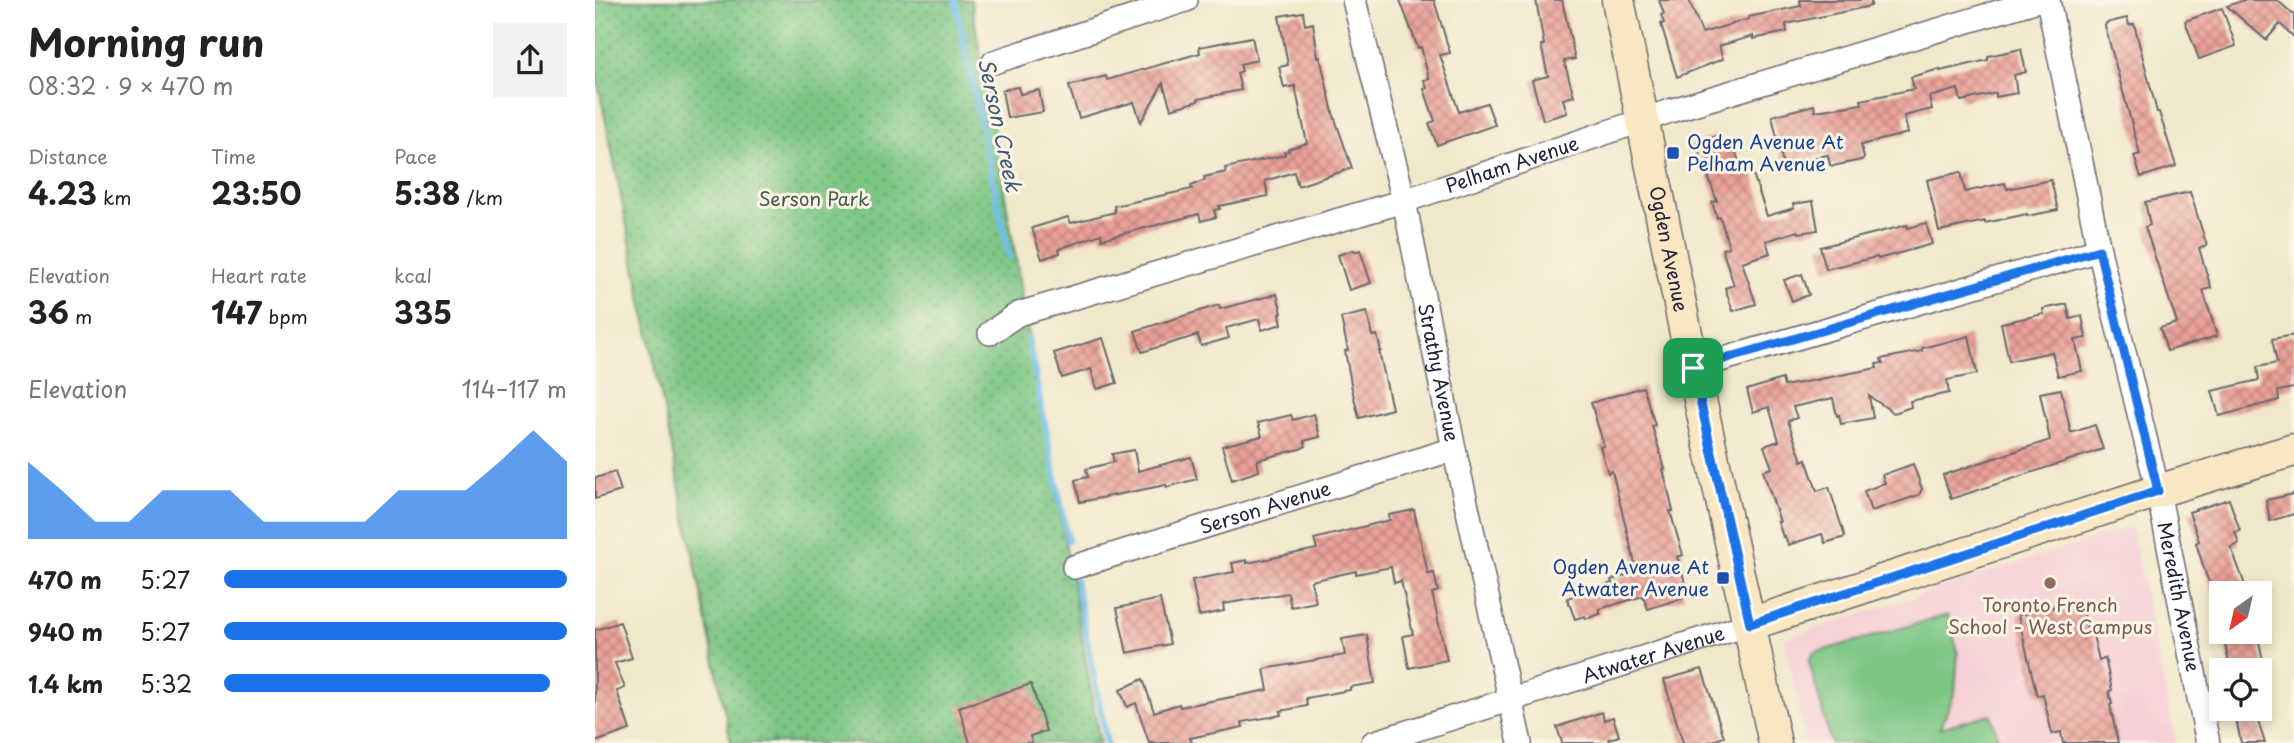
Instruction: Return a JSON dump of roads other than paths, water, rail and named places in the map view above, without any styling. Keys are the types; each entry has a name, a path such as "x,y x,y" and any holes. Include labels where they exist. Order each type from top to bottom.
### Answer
{"street":[{"path":"994,62 1187,0"},
{"name":"Strathy Avenue","path":"1354,0 1404,201 1454,449 1520,743"},
{"name":"Ogden Avenue","path":"1618,0 1693,368 1775,743"},
{"name":"Pelham Avenue","path":"990,333 1018,314 1404,201 1642,120 2038,0"},
{"name":"Meredith Avenue","path":"2048,0 2099,250 2158,491 2207,743"},
{"path":"1693,368 2099,250"},
{"name":"Serson Avenue","path":"1074,567 1454,449"},
{"name":"Atwater Avenue","path":"1373,743 2158,491 2294,450"}],"waterway":[{"name":"Serson Creek","path":"955,0 1009,257"},
{"name":"Serson Creek","path":"1028,338 1068,541"},
{"name":"Serson Creek","path":"1075,579 1107,743"}],"place":[{"name":"Ogden Avenue At Pelham Avenue","path":"1673,153"},
{"name":"Ogden Avenue At Atwater Avenue","path":"1723,578"},
{"name":"Toronto French School - West Campus","path":"2050,583"}],"park label":[{"name":"Serson Park","path":"814,199"}]}
